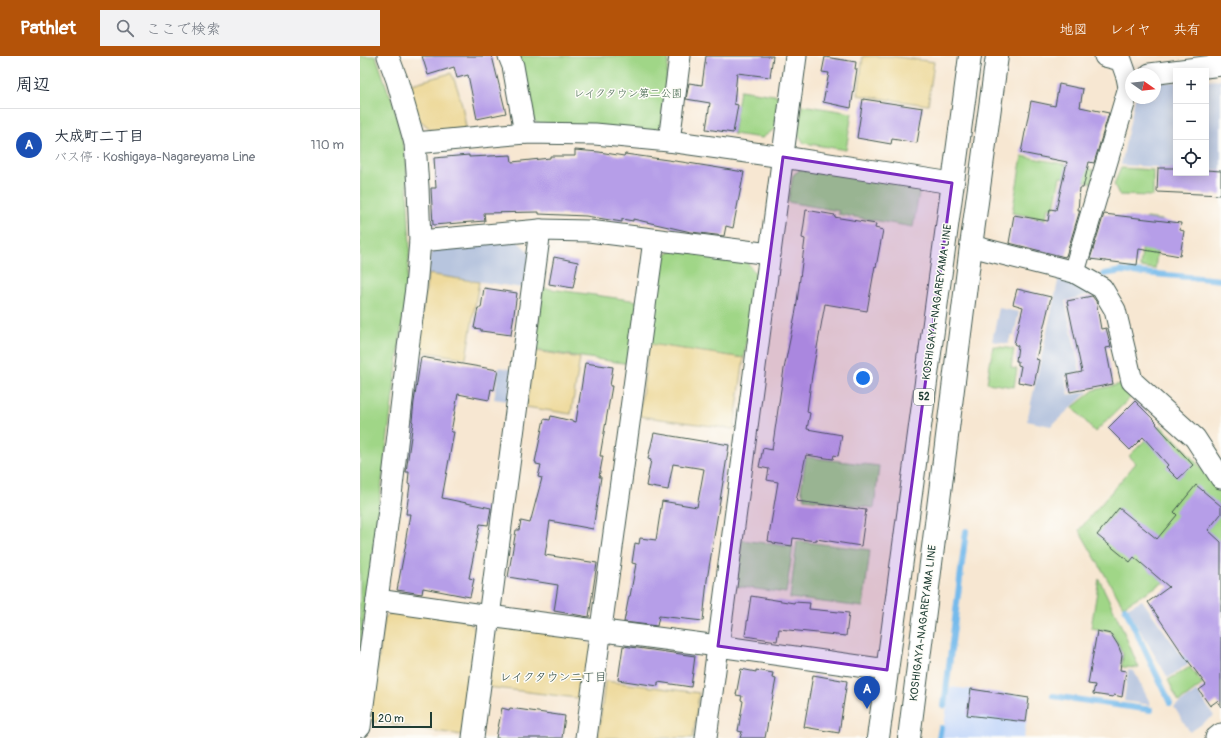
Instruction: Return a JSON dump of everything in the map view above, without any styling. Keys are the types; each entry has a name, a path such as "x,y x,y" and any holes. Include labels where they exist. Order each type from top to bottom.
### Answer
{"main road":[{"name":"KOSHIGAYA-NAGAREYAMA LINE","path":"878,738 970,56"},
{"name":"KOSHIGAYA-NAGAREYAMA LINE","path":"909,738 971,246 997,56"}],"street":[{"path":"360,727 416,288 420,241 415,143 397,80 388,56"},
{"path":"509,56 513,66 525,133"},
{"path":"669,141 680,56"},
{"path":"706,738 796,56"},
{"path":"1105,56 1121,60 1125,68"},
{"path":"1161,73 1221,65"},
{"path":"1074,272 1125,100"},
{"path":"415,143 525,133 596,134 669,141 952,183"},
{"path":"420,241 540,230 589,231 770,254"},
{"path":"473,738 540,230"},
{"path":"586,738 654,240"},
{"path":"971,246 1074,272 1102,288 1115,310 1132,381 1195,438 1221,478"},
{"path":"377,600 888,670"},
{"path":"1216,738 1221,734"}],"highlighted area":[{"path":"783,157 952,183 887,670 718,646"}],"shaded area":[{"path":"1221,80 1221,170 1209,169 1209,81"},
{"path":"1161,82 1173,82 1173,168 1121,165 1134,104 1161,104"},
{"path":"516,240 530,253 523,288 428,274 430,255 439,246"},
{"path":"1059,277 1089,288 1090,294 1065,301 1080,371 1065,376 1069,395 1089,391 1051,426 1027,421"},
{"path":"999,308 1019,312 1014,335 1011,335 1008,344 992,341"},
{"path":"499,367 514,370 508,401 494,399"},
{"path":"1142,600 1182,656 1209,639 1214,646 1168,678 1127,608"},
{"path":"1128,670 1134,671 1151,705 1124,701"},
{"path":"950,687 1030,696 1024,738 942,738"},
{"path":"1197,691 1214,716 1190,732 1174,707"}],"green space":[{"path":"360,56 376,56 388,91 392,98 406,157 410,248 404,310 360,653"},
{"name":"レイクタウン第二公園","path":"517,56 669,56 661,126 653,132 543,125 534,121"},
{"path":"740,90 781,96 776,128 762,138 733,134"},
{"path":"802,105 852,113 846,150 804,143 798,134"},
{"path":"1022,156 1094,170 1092,183 1060,177 1054,208 1048,207 1046,219 1012,213"},
{"path":"1121,168 1153,170 1153,196 1119,195 1114,184"},
{"path":"801,169 920,187 913,227 838,214 839,211 788,202 793,175"},
{"path":"1146,218 1161,220 1155,269 1140,267"},
{"path":"673,250 744,258 756,274 744,358 649,344 661,258"},
{"path":"543,288 638,301 630,364 535,350"},
{"path":"993,346 1014,349 1011,368 1017,369 1014,387 987,383"},
{"path":"1121,384 1131,397 1095,432 1073,407 1094,390"},
{"path":"1160,425 1181,445 1216,485 1221,494 1221,549 1123,606 1079,530 1136,463 1129,456"},
{"path":"806,457 879,466 874,508 805,499 801,489"},
{"path":"742,540 793,547 786,593 735,586"},
{"path":"797,541 870,550 863,607 790,598"},
{"path":"1099,579 1139,668 1122,667 1123,653 1110,631 1091,628"},
{"path":"1190,667 1203,684 1179,702 1168,680"}],"sand":[{"path":"863,56 891,56 934,62 928,105 858,95"},
{"path":"451,73 459,93 466,128 434,132 416,117 408,85"},
{"path":"428,274 479,282 466,358 417,351"},
{"path":"649,344 744,358 734,429 639,416"},
{"path":"535,351 580,358 571,414 526,407"},
{"path":"397,610 469,621 478,634 462,735 369,721 385,617"},
{"path":"505,624 581,634 592,648 585,699 488,687 495,634"},
{"path":"605,681 699,693 693,738 598,738"}],"building":[{"path":"422,56 492,56 506,113 477,119 468,75 457,78 454,67 428,75"},
{"path":"706,56 773,56 770,77 737,73 734,104 738,105 733,133 706,129 710,103 686,99 689,83 702,85"},
{"path":"825,57 856,62 855,69 857,69 851,108 823,102 829,73 822,72"},
{"path":"1059,84 1083,89 1080,107 1109,113 1094,163 1089,162 1083,188 1080,188 1078,210 1080,210 1065,257 1009,243 1014,215 1048,221 1050,209 1056,210 1067,162 1021,153 1031,101 1055,106"},
{"path":"863,99 923,108 917,143 892,139 891,144 857,138"},
{"path":"575,150 624,156 625,154 744,172 733,228 726,226 724,236 691,232 633,219 633,221 622,219 622,222 586,216 539,214 539,212 484,213 485,221 433,225 431,188 436,188 434,158 469,155 469,157 511,155 512,162 550,158 550,156 575,156"},
{"path":"1158,168 1173,168 1173,176 1209,176 1209,170 1221,171 1221,195 1157,192"},
{"path":"806,210 835,215 834,217 876,224 875,228 883,230 867,311 825,304 812,375 807,412 810,413 807,429 842,435 838,456 834,455 833,459 806,455 796,501 866,510 861,546 816,539 816,541 793,538 792,546 768,541 778,482 767,480 769,469 759,467 763,448 772,450 784,369 796,310 805,239 802,238"},
{"path":"1104,214 1181,223 1180,230 1184,231 1180,256 1139,249 1137,265 1090,259"},
{"path":"554,257 578,262 573,288 549,284"},
{"path":"484,288 517,293 511,335 481,331 481,329 474,328 478,308 481,308"},
{"path":"1017,289 1051,297 1036,359 1039,360 1034,385 1018,382 1021,366 1018,365 1018,361 1016,361 1018,346 1014,344 1023,307 1013,304"},
{"path":"1092,296 1096,301 1101,329 1106,328 1111,347 1106,348 1113,384 1070,392 1067,375 1082,372 1067,301"},
{"path":"421,357 498,370 494,390 491,389 489,400 458,394 451,432 454,432 442,498 491,508 488,525 480,524 469,578 474,579 470,597 423,588 422,594 397,590 410,514 406,514 410,485 408,484 409,472 406,472"},
{"path":"585,363 613,367 610,386 612,386 600,456 603,456 593,529 550,521 545,555 597,563 589,617 554,611 558,585 508,577 516,530 519,530 521,521 530,523 542,478 538,477 541,465 536,464 535,462 544,419 550,420 551,416 576,422"},
{"path":"1135,401 1157,423 1156,424 1193,465 1178,479 1166,467 1168,465 1143,437 1130,450 1108,428"},
{"path":"654,433 729,445 707,580 703,621 659,616 657,626 624,622 636,564 632,563 635,543 639,544 640,538 656,540 662,501 697,507 704,469 673,464 668,490 646,486 651,460 648,459"},
{"path":"1196,485 1221,506 1221,514 1208,530 1221,542 1221,707 1217,701 1210,706 1199,690 1206,685 1148,602 1169,587 1134,557 1130,562 1097,535 1119,508 1157,539 1177,515 1174,512"},
{"path":"751,596 794,603 810,603 809,609 849,613 846,636 779,629 777,641 745,636"},
{"path":"1097,631 1111,634 1122,655 1120,670 1126,671 1122,697 1093,694 1095,685 1088,684"},
{"path":"623,646 695,656 691,687 658,682 658,686 618,680"},
{"path":"741,669 773,673 772,678 776,679 765,738 740,738 742,732 738,731 743,701 741,700 742,696 736,695"},
{"path":"813,675 847,681 839,733 804,727"},
{"path":"971,689 1029,698 1026,722 967,715"},
{"path":"502,708 565,716 562,738 496,738"}],"waterway":[{"path":"1104,274 1122,271 1221,280"},
{"path":"944,706 966,531"},
{"path":"1125,608 1170,703"},
{"path":"1053,696 1151,710"},
{"path":"939,738 941,728"}],"place":[{"name":"大成町二丁目","path":"867,709"}],"district":[{"name":"レイクタウン二丁目","path":"553,677"}]}
